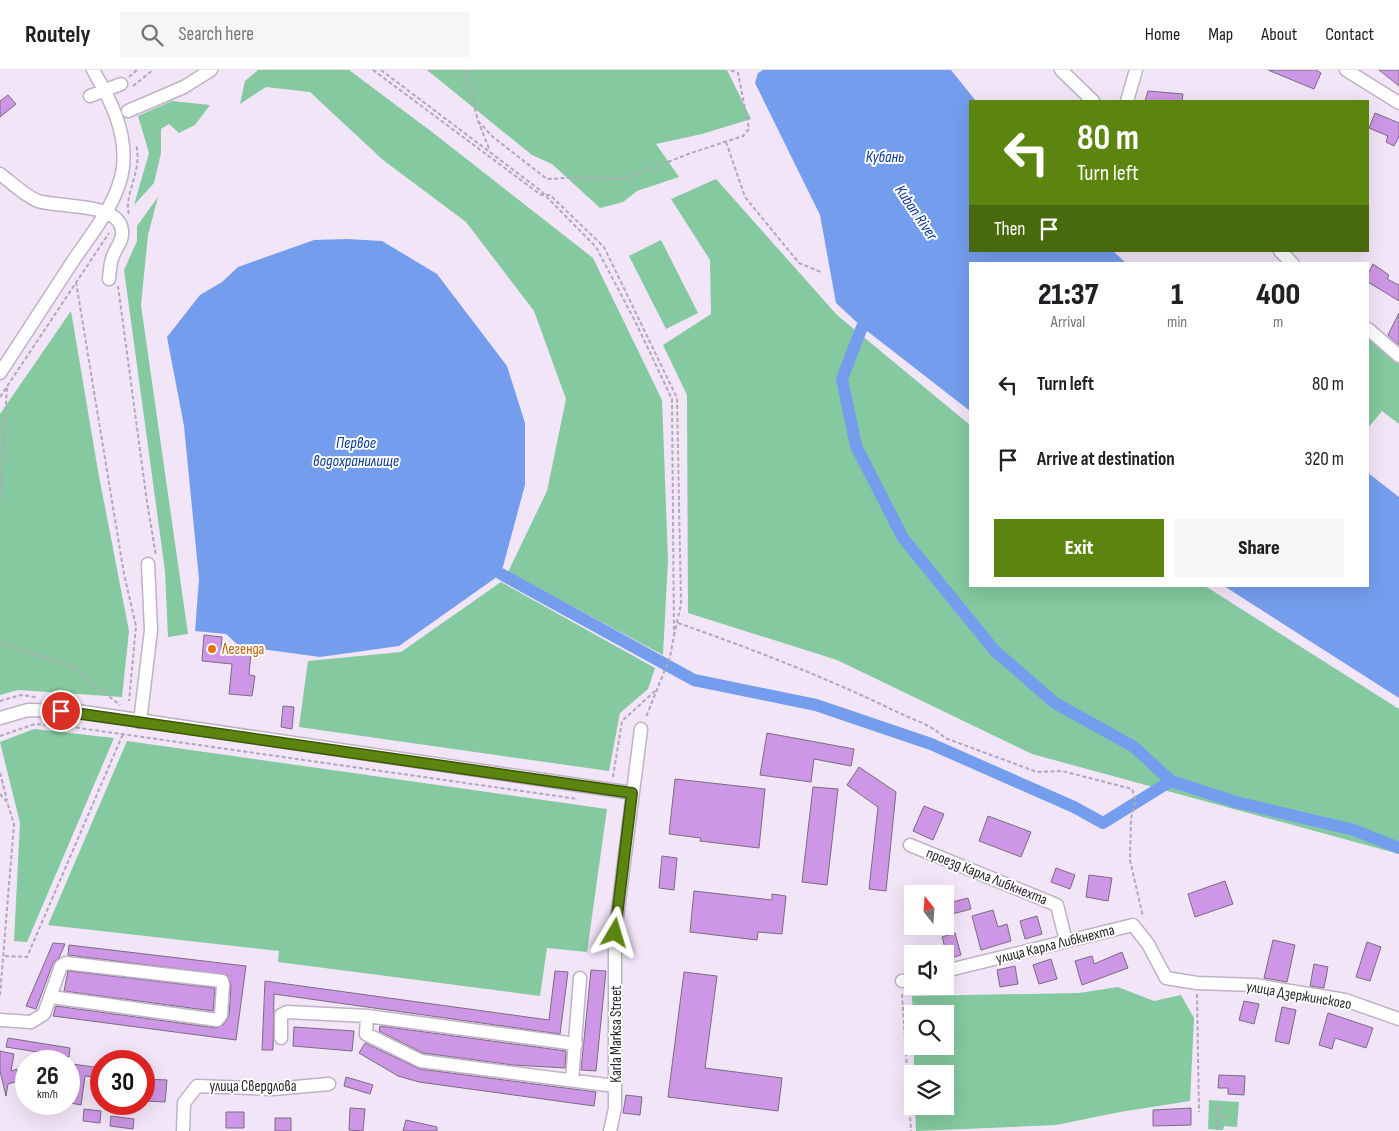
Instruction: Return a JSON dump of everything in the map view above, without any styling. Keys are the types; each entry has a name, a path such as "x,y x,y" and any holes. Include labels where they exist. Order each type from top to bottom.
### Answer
{"street":[{"path":"0,373 106,212 119,183 123,167 122,142 117,116 106,91 93,70"},
{"path":"128,111 184,87 211,70"},
{"path":"1061,70 1092,100"},
{"path":"1127,100 1136,70"},
{"path":"1346,70 1399,104"},
{"path":"90,96 126,86"},
{"path":"0,174 36,200 61,206 82,206 106,212 118,219 122,230 122,240 113,256 114,282"},
{"path":"1281,252 1291,262"},
{"path":"1369,330 1399,356"},
{"path":"140,722 151,630 153,564"},
{"path":"0,718 28,710 77,711 140,722 632,793"},
{"name":"Karla Marksa Street","path":"610,1131 616,1108 615,933 641,729"},
{"name":"проезд Карла Либкнехта","path":"910,845 1057,905 1066,941"},
{"name":"улица Карла Либкнехта","path":"954,969 1133,925 1148,944 1166,978 1197,983"},
{"path":"0,1020 31,1022 44,1014 61,966 66,963 222,981 223,985 221,1015 217,1020 51,998"},
{"path":"572,1080 580,978"},
{"name":"улица Дзержинского","path":"1197,983 1255,985 1345,1000 1399,1019"},
{"path":"281,1038 281,1016 287,1012 367,1016 576,1044"},
{"path":"367,1016 366,1034 421,1061 616,1086"},
{"name":"улица Свердлова","path":"183,1131 184,1103 197,1086 273,1089 329,1084"}],"path":[{"path":"132,70 133,74"},
{"path":"126,86 153,70"},
{"path":"373,70 541,195 550,195 604,247 678,398 681,604 670,658 641,729"},
{"path":"381,70 545,195 596,247 636,322 672,399 674,636"},
{"path":"465,70 478,121 491,153"},
{"path":"478,121 493,137 548,179 587,177 624,179 743,136 749,129 738,73 730,70"},
{"path":"726,142 745,197 799,263 821,272"},
{"path":"126,205 130,220"},
{"path":"0,397 113,227"},
{"path":"76,282 124,574 136,626 129,701"},
{"path":"114,282 147,502 153,564"},
{"path":"0,502 7,387"},
{"path":"678,623 844,686 904,716 935,728 945,738 1037,772 1062,771 1132,789 1136,801 1131,818 1130,860 1143,918"},
{"path":"0,643 71,666 121,705"},
{"path":"612,779 622,720 655,691"},
{"path":"0,736 35,724 123,734 584,799"},
{"path":"5,956 27,958 123,734"},
{"path":"0,773 14,824 5,956 0,995"},
{"path":"0,794 7,802"},
{"path":"1197,983 1198,1112"},
{"path":"907,995 911,1131"},
{"path":"1217,1106 1217,1130"},
{"path":"1218,1116 1228,1117"}],"green space":[{"path":"258,70 349,70 432,132 593,258 662,400 668,560 663,655 508,572 547,491 566,399 534,311 466,222 383,160 310,92 266,87 240,104 245,81"},
{"path":"427,70 727,70 751,119 702,134 656,144 679,177 637,191 623,202 600,208 552,164 532,155"},
{"path":"172,101 210,105 195,125 179,133 169,124 161,129 161,153 154,183 134,205 149,153 138,116"},
{"path":"716,179 837,315 969,424 969,587 1207,587 1399,709 1399,854 1032,754 837,660 688,613 687,395 663,345 711,314 710,260 671,199"},
{"path":"158,197 148,235 141,305 188,634 168,637 165,571 124,270 137,241 137,226"},
{"path":"661,240 698,313 666,329 629,256"},
{"path":"71,311 98,471 129,631 122,697 18,690 0,695 0,414"},
{"path":"1369,336 1399,363 1399,424 1382,411 1369,427"},
{"path":"501,582 655,668 648,689 620,713 609,771 299,727 308,661 401,652"},
{"path":"34,729 114,738 27,942 14,941 20,823 0,742"},
{"path":"127,741 607,809 587,952 547,948 540,996 278,962 279,951 48,925"},
{"path":"1118,987 1154,1001 1181,995 1194,1018 1190,1101 1120,1112 1056,1125 916,1131 915,1115 954,1115 954,1065 914,1065 914,1055 954,1055 954,1005 912,1005 912,996 1079,993"},
{"path":"1209,1100 1239,1102 1237,1127 1224,1126 1223,1130 1208,1129"}],"water":[{"name":"Кубань","path":"763,70 951,70 975,100 969,100 969,252 1114,252 1125,262 969,262 969,410 862,327 836,303 820,215 755,83 758,73"},
{"name":"Первое водохранилище","path":"314,240 382,241 437,274 507,366 525,423 525,485 501,574 399,646 320,657 239,646 226,634 195,631 199,579 184,426 167,337 200,295 222,282 238,267"},
{"path":"1369,474 1399,497 1399,698 1226,587 1369,587"}],"building":[{"path":"1268,70 1316,70 1321,73 1314,89"},
{"path":"1379,70 1399,70 1399,86"},
{"path":"1148,91 1183,94 1182,100 1145,100"},
{"path":"8,95 16,104 0,117 0,101"},
{"path":"1375,113 1399,123 1399,137 1394,146 1386,142 1388,136 1369,128"},
{"path":"1373,264 1389,275 1387,279 1399,285 1399,301 1369,283 1369,272"},
{"path":"1399,313 1399,345 1388,335"},
{"path":"204,635 222,637 221,649 251,652 249,675 255,676 252,696 229,694 232,664 202,661"},
{"path":"283,706 294,707 292,729 281,727"},
{"path":"767,733 854,749 851,766 814,759 811,782 760,775"},
{"path":"859,767 896,792 886,891 869,889 878,807 847,785"},
{"path":"675,779 765,789 759,848 700,841 701,838 669,834"},
{"path":"813,787 838,789 827,885 802,882"},
{"path":"924,806 944,814 933,840 913,831"},
{"path":"988,816 1031,832 1021,857 979,841"},
{"path":"662,856 677,858 674,890 659,888"},
{"path":"1056,868 1075,875 1070,889 1051,882"},
{"path":"1089,875 1112,878 1108,901 1086,897"},
{"path":"1225,881 1233,904 1195,917 1188,894"},
{"path":"694,891 772,900 772,894 786,896 782,934 758,932 757,940 690,932"},
{"path":"968,898 971,909 954,914 954,902"},
{"path":"993,910 998,927 1007,924 1011,941 981,950 972,916"},
{"path":"1037,916 1042,934 1025,939 1020,921"},
{"path":"954,933 961,955 954,957 954,945 944,945 942,937 954,935"},
{"path":"1273,940 1295,945 1287,982 1264,978"},
{"path":"1367,942 1381,947 1370,981 1356,977"},
{"path":"53,943 65,944 59,958 53,963 36,1009 26,1006"},
{"path":"69,945 246,966 236,1040 53,1016 56,1006 216,1028 223,1025 229,1016 231,985 227,975 68,955"},
{"path":"1122,952 1128,968 1082,985 1075,961 1092,956 1094,964"},
{"path":"1051,959 1057,979 1039,984 1033,965"},
{"path":"1314,964 1328,967 1324,988 1310,986"},
{"path":"1015,966 1018,984 1000,987 997,970"},
{"path":"591,970 606,971 596,1071 581,1070"},
{"path":"68,971 215,988 213,1011 64,991"},
{"path":"555,971 568,972 560,1034 274,994 273,1050 262,1050 265,981 549,1020"},
{"path":"684,972 717,976 705,1068 782,1078 778,1111 668,1097"},
{"path":"1244,1001 1259,1004 1254,1024 1239,1020"},
{"path":"1282,1007 1296,1010 1289,1044 1275,1041"},
{"path":"1328,1013 1373,1028 1366,1048 1335,1038 1332,1049 1319,1045"},
{"path":"380,1026 566,1051 565,1068 513,1065 423,1053 379,1031"},
{"path":"294,1027 354,1031 352,1051 293,1046"},
{"path":"8,1038 70,1048 70,1050 25,1050 6,1047"},
{"path":"365,1043 420,1069 596,1092 594,1106 419,1082 398,1076 359,1053"},
{"path":"0,1051 14,1054 11,1071 15,1070 15,1082 8,1084 6,1096 0,1071"},
{"path":"80,1065 90,1066 90,1077 85,1076 81,1105"},
{"path":"1219,1075 1245,1076 1244,1095 1228,1094 1228,1088 1218,1088"},
{"path":"346,1077 373,1085 370,1094 344,1086"},
{"path":"155,1079 167,1080 165,1102 155,1102"},
{"path":"626,1095 642,1097 640,1115 623,1113"},
{"path":"350,1108 365,1109 363,1131 349,1130"},
{"path":"1191,1108 1191,1125 1153,1126 1153,1110"},
{"path":"84,1109 90,1110 90,1115 101,1115 100,1123 83,1121"},
{"path":"226,1112 244,1112 244,1128 226,1128"},
{"path":"111,1116 134,1119 133,1129 110,1126"},
{"path":"275,1118 291,1118 291,1131 275,1131"},
{"path":"406,1120 437,1127 437,1131 403,1131"}],"waterway":[{"path":"501,574 694,680 816,705 931,744 1074,807 1103,823 1171,781 1134,747 1055,703 995,651 903,538 856,446 842,379 862,327"},
{"path":"1171,781 1236,802 1354,830 1399,848"}],"place":[{"name":"Легенда","path":"212,649"}],"route":[{"path":"61,711 77,711 140,722 632,793 615,933"}],"water label":[{"name":"Kuban River","path":"917,212"}]}
